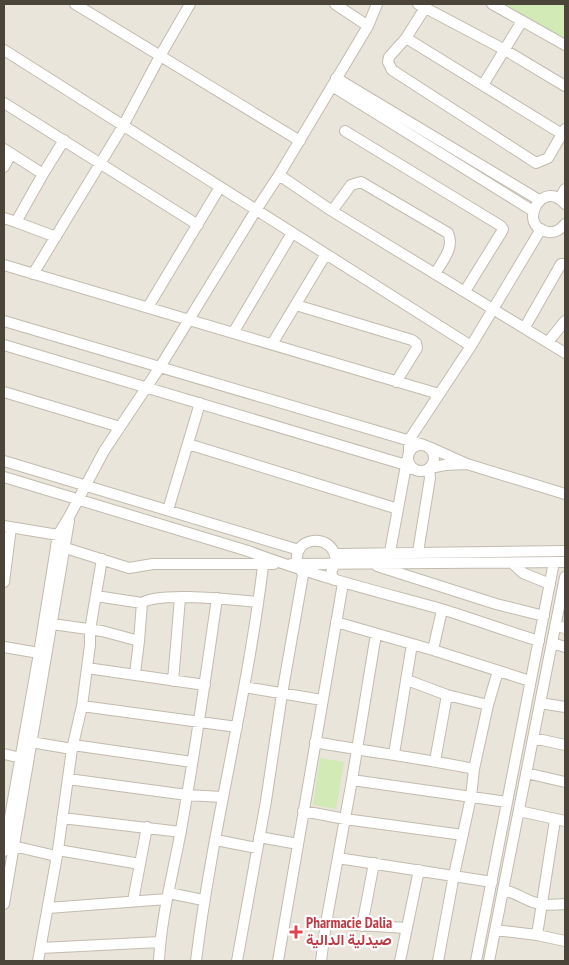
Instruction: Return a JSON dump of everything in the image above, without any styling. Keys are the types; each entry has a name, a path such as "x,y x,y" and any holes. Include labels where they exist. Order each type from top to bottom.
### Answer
{"street":[{"path":"76,4 300,141"},
{"path":"33,274 123,126 190,4"},
{"path":"335,4 368,26"},
{"path":"4,904 11,811 39,652 62,541 70,515 84,485 104,451 160,367 300,141 368,26 377,4"},
{"path":"492,4 565,45"},
{"path":"406,38 564,132 548,158 536,163 392,70 388,62 389,57 406,38 421,6 505,50 565,86"},
{"path":"483,85 522,21"},
{"path":"4,50 470,346"},
{"path":"334,82 539,200"},
{"path":"334,82 533,212"},
{"path":"4,103 198,224"},
{"path":"345,131 501,226 501,233 465,291"},
{"path":"16,222 64,140"},
{"path":"4,167 7,152 43,174"},
{"path":"279,175 332,211 565,353"},
{"path":"332,211 351,185 361,182 448,233 452,242 435,274"},
{"path":"148,307 220,187"},
{"path":"564,227 552,232 541,229 536,225 533,212 539,200 545,197 552,196 562,201 565,189"},
{"path":"4,218 56,237"},
{"path":"409,460 409,440 470,346 541,229"},
{"path":"233,333 292,233"},
{"path":"272,344 326,254"},
{"path":"525,327 561,264 565,264"},
{"path":"4,265 439,394"},
{"path":"296,305 412,340 416,343 417,348 396,382"},
{"path":"4,321 409,440 467,464 565,494"},
{"path":"548,342 565,321"},
{"path":"4,346 146,388 409,460 420,472 444,465 467,464"},
{"path":"4,392 120,427"},
{"path":"168,510 200,403"},
{"path":"188,444 398,509"},
{"path":"390,552 409,460 415,446 426,446 434,454 434,458 429,468 430,478 418,552"},
{"path":"4,461 300,550"},
{"path":"4,477 248,550 282,564"},
{"path":"4,582 7,527 62,541 102,559 129,568 153,564 282,564 299,567 339,582 442,610 539,641"},
{"path":"237,961 303,575 299,567 300,550 304,544 316,540 328,544 335,559 332,574 339,582 336,622 278,961"},
{"path":"11,811 30,742 52,624 62,541"},
{"path":"299,567 335,559 390,552 565,551"},
{"path":"38,961 73,747 82,706 90,630 102,559"},
{"path":"335,559 368,563 565,562"},
{"path":"476,961 554,562"},
{"path":"368,563 496,604 544,616"},
{"path":"512,563 523,573 550,584"},
{"path":"196,961 203,900 237,727 263,566"},
{"path":"489,961 552,643 560,627 565,582"},
{"path":"96,596 142,603 154,598 217,598 257,602"},
{"path":"172,681 180,598"},
{"path":"159,961 160,942 200,722 217,598"},
{"path":"135,674 142,603"},
{"path":"433,650 442,610"},
{"path":"336,622 530,681"},
{"path":"52,624 139,641"},
{"path":"321,961 376,634"},
{"path":"552,643 565,647"},
{"path":"394,754 412,644"},
{"path":"4,647 39,652"},
{"path":"87,668 205,685"},
{"path":"438,961 471,797 474,769 488,705 498,671"},
{"path":"407,680 447,695 488,705"},
{"path":"244,687 322,700"},
{"path":"435,761 447,695"},
{"path":"540,703 565,707"},
{"path":"82,706 237,727"},
{"path":"533,738 565,745"},
{"path":"30,742 192,762"},
{"path":"315,742 474,769"},
{"path":"4,754 21,758"},
{"path":"526,773 565,782"},
{"path":"68,779 188,795 222,797"},
{"path":"352,780 507,802"},
{"path":"303,811 345,819 463,835"},
{"path":"519,811 560,821 537,935"},
{"path":"62,818 181,832"},
{"path":"133,901 147,827"},
{"path":"259,837 298,844"},
{"path":"216,840 257,848"},
{"path":"8,849 57,853 140,864"},
{"path":"338,858 492,882"},
{"path":"362,926 374,863"},
{"path":"400,961 419,870"},
{"path":"502,890 517,893 534,903 565,904"},
{"path":"48,908 168,896 203,900"},
{"path":"326,923 406,928"},
{"path":"495,930 537,935 565,941"},
{"path":"40,948 160,942"}],"shaded area":[{"path":"4,4 565,4 565,961 4,961"}],"green space":[{"path":"503,4 565,4 565,39"},
{"path":"320,758 344,762 336,809 313,805"}],"place":[{"name":"Pharmacie Dalia صيدلية الدالية","path":"296,932"}]}
